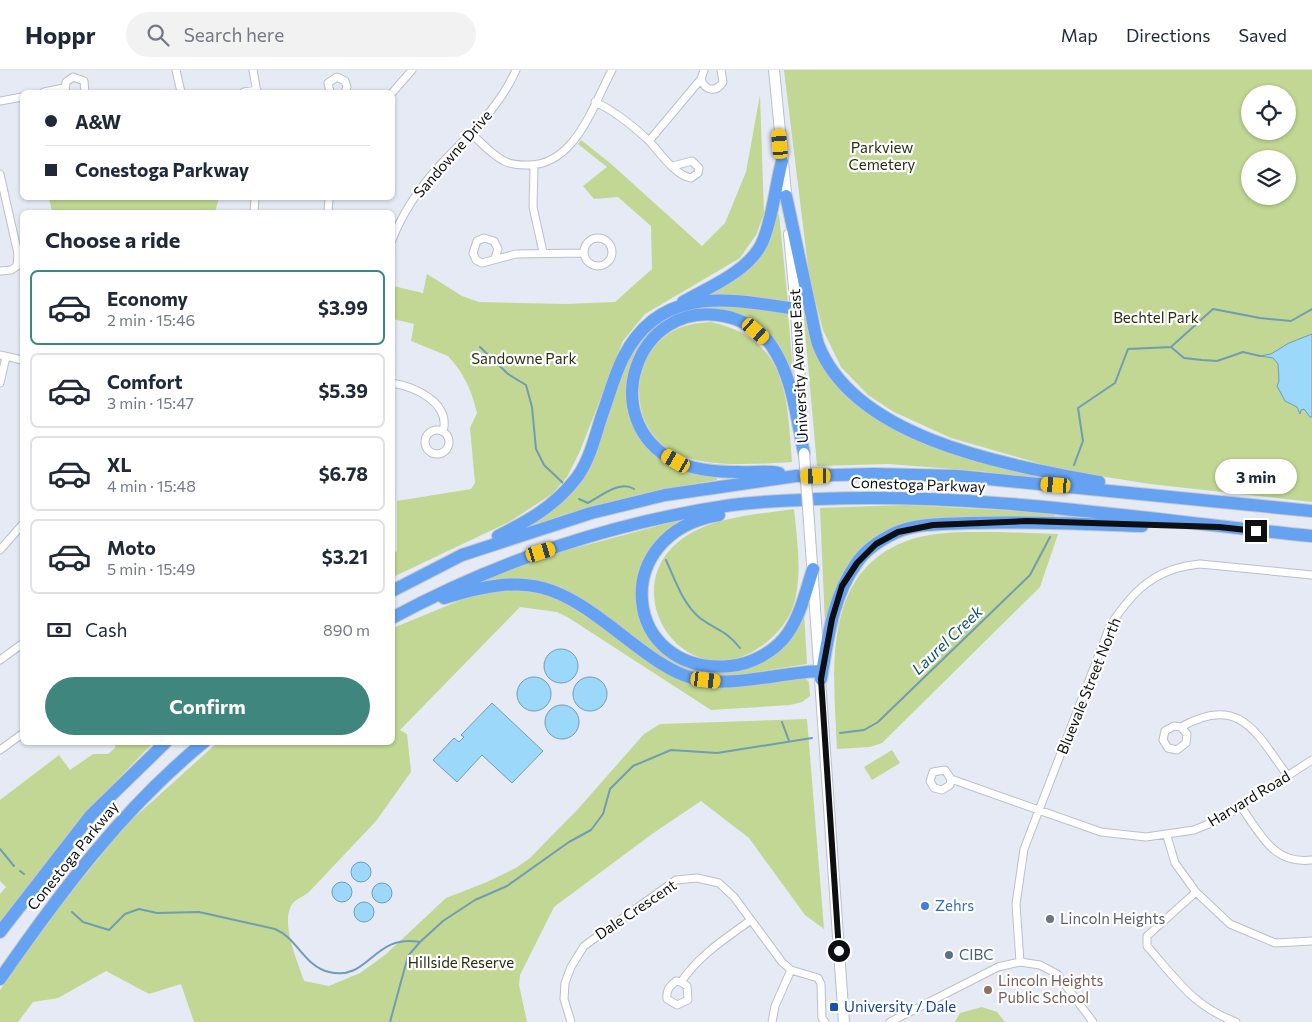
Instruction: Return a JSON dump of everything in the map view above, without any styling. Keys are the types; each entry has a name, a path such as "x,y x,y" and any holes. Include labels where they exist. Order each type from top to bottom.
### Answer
{"highway":[{"path":"462,555 532,520 554,504 576,480 590,451 623,358 641,330 676,306 745,264 761,244 770,219 774,191 782,161"},
{"path":"786,196 818,344 838,380 859,400 897,424 955,448 1028,469 1172,496"},
{"path":"676,306 719,301 751,302 796,309"},
{"path":"796,476 774,472 736,472 696,468 661,453 646,436 633,410 632,380 636,363 646,346 665,326 696,314 714,314 745,323 770,343 787,374 804,453"},
{"name":"Conestoga Parkway","path":"395,589 462,555 591,513 666,495 796,476 874,474 958,476 1312,511"},
{"name":"Conestoga Parkway","path":"395,616 467,580 524,558 609,532 676,515 734,505 776,501 858,498 946,500 1046,508 1312,536"},
{"path":"776,501 691,523 673,532 658,546 647,565 641,589 642,607 649,626 658,640 673,654 688,663 713,668 740,666 766,654 788,634 799,611 813,569"},
{"path":"408,610 479,588 502,584 535,585 561,592 672,670 693,678 719,682 740,681 798,671 820,675 832,619 842,586 857,563 876,544 898,532 933,525 1027,521 1219,527"},
{"name":"Conestoga Parkway","path":"0,932 91,815 163,745"},
{"name":"Conestoga Parkway","path":"0,980 33,932 105,838 142,799 201,745"}],"main road":[{"name":"University Avenue East","path":"774,70 796,309 804,453 844,1022"}],"street":[{"path":"176,70 181,90"},
{"path":"253,70 257,90"},
{"path":"395,90 412,70"},
{"name":"Sandowne Drive","path":"395,234 410,204 425,183 471,134 502,97 516,70"},
{"path":"471,134 505,162 534,165 548,161 569,147 578,134 612,70"},
{"path":"649,141 700,79 704,70"},
{"path":"700,79 706,88 716,90 723,82 721,70"},
{"path":"330,90 328,83 337,77 345,81 346,90"},
{"path":"65,90 69,79 77,78 86,85 85,90"},
{"path":"0,102 20,97"},
{"path":"595,102 622,118 649,141 673,166"},
{"path":"534,165 533,207 543,252"},
{"path":"0,174 18,254 18,266 11,270 0,271"},
{"path":"595,238 606,241 612,250 610,258 606,263 598,266 589,262 584,253 587,244 595,238"},
{"path":"496,258 543,252 584,253"},
{"path":"0,383 3,356 20,360"},
{"path":"395,384 407,386 431,399 442,412 446,423 443,432"},
{"path":"0,550 20,527"},
{"name":"Bluevale Street North","path":"1020,962 1016,921 1017,884 1024,848 1110,626 1126,600 1157,576 1186,565 1200,564 1312,575"},
{"path":"0,659 20,645"},
{"path":"1181,728 1197,718 1214,714 1237,719 1256,732 1287,775"},
{"path":"0,750 20,735"},
{"name":"Harvard Road","path":"951,778 1115,836 1167,836 1194,830 1221,819 1312,760"},
{"path":"1241,807 1272,849 1285,858 1301,861 1312,860"},
{"path":"1167,836 1175,863 1196,892 1230,924 1258,938 1275,943 1312,941"},
{"name":"Dale Crescent","path":"570,1022 564,999 565,983 571,967 584,946 676,880 697,878 719,883 734,897 773,951 791,970"},
{"path":"1196,892 1147,936 1147,946 1192,998 1217,1015 1236,1022"},
{"path":"681,982 693,964 751,920"},
{"path":"890,1022 998,967 1020,962 1040,965 1058,974 1093,1022"},
{"path":"772,1022 775,1006 791,970 818,978 821,984 822,1018 825,1022"}],"green space":[{"name":"Bechtel Park","path":"784,70 1312,70 1312,502 1150,484 1062,470 951,438 894,412 868,395 841,367 823,330 809,275"},
{"name":"Sandowne Park","path":"760,95 764,214 756,235 740,258 645,314 623,341 580,451 567,477 552,494 509,522 395,576 397,501 471,489 475,483 470,428 477,413 467,383 459,369 448,356 411,341 414,324 395,319 395,286 423,293 427,274 462,296 479,302 566,304 615,302 652,269 651,226 618,197 594,199 583,186 607,167 578,144 581,140 610,163 702,246 725,223 746,172"},
{"path":"49,200 218,200 216,210 52,210"},
{"path":"779,214 788,303 704,296 750,265 775,215"},
{"path":"728,305 788,313 793,372 783,357 742,317 679,316 666,320 649,335 638,350 630,367 627,385 627,403 631,421 639,437 651,452 678,469 717,476 717,480 626,498 536,524 535,521 572,492 635,343 674,310"},
{"path":"806,307 819,354 890,424 1041,475 1041,479 980,471 888,464 817,466 803,308"},
{"path":"711,322 736,330 755,342 769,357 779,374 788,415 792,462 728,464 694,460 668,449 655,437 646,423 641,408 639,392 641,375 646,360 655,346 678,328"},
{"path":"905,505 1056,513 1054,518 926,522 871,544 825,624 820,508"},
{"path":"794,509 798,554 797,589 793,607 783,625 763,645 733,659 706,659 683,648 665,630 655,606 655,579 666,554 691,533 703,527 741,516"},
{"path":"676,521 677,523 651,546 639,571 636,596 642,620 654,641 672,658 694,669 719,673 746,667 751,664 804,612 807,664 717,678 693,675 668,663 579,600 488,582 487,579 553,554"},
{"path":"951,532 1058,534 1040,587 882,743 870,747 837,749 834,690 838,630 845,603 858,578 877,557 915,538"},
{"name":"Hillside Reserve","path":"527,590 558,599 691,684 805,678 809,682 810,696 802,702 790,705 711,710 569,618 557,612 520,607 400,730 407,734 411,772 376,821 308,893 294,902 288,919 289,929 294,952 304,981 329,986 360,973 385,955 446,898 487,882 516,868 530,858 578,809 644,734 660,724 807,719 824,929 805,915 749,838 701,801 652,834 554,907 520,975 519,985 527,1022 194,1022 181,984 149,994 106,971 58,998 33,1002 18,1022 0,1022 0,990 60,906 126,825 215,745 395,745 395,627 478,593"},
{"path":"116,745 151,745 73,830 35,876 0,924 0,894 6,887 0,881 0,800 59,755 70,770 93,754 108,754"},
{"path":"892,750 900,763 872,780 864,767"},
{"path":"982,1007 997,1012 1005,1022 955,1022 960,1013"}],"water":[{"path":"1312,334 1312,417 1310,417 1304,409 1301,410 1300,414 1297,407 1285,401 1277,386 1279,381 1278,364 1273,358 1260,356 1271,354 1289,343"},
{"path":"561,649 573,654 578,666 573,678 561,683 549,678 544,666 549,654"},
{"path":"534,677 546,682 551,694 546,706 534,711 522,706 517,694 522,682"},
{"path":"590,677 602,682 607,694 602,706 590,711 578,706 573,694 578,682"},
{"path":"492,703 543,751 512,783 482,755 457,782 433,760 454,738 459,742 464,737 461,735"},
{"path":"562,705 574,710 579,722 574,734 562,739 550,734 545,722 550,710"},
{"path":"357,862 365,862 371,868 371,876 365,882 357,882 351,876 351,868"},
{"path":"338,882 346,882 352,888 352,896 346,902 338,902 332,896 332,888"},
{"path":"378,883 386,883 392,889 392,897 386,903 378,903 372,897 372,889"},
{"path":"360,902 368,902 374,908 374,916 368,922 360,922 354,916 354,908"}],"waterway":[{"name":"Laurel Creek","path":"1074,465 1083,441 1078,408 1115,383 1128,349 1171,347 1213,309 1260,318 1291,321 1312,309"},
{"path":"480,347 508,374 526,385 532,407 536,449 544,465 563,483"},
{"path":"1171,347 1184,358 1202,360 1217,361 1243,352 1260,356"},
{"path":"579,499 588,503 605,493 623,486 634,489"},
{"name":"Laurel Creek","path":"840,733 864,730 878,722 1030,575 1050,537"},
{"path":"666,560 680,591 694,612 700,618 730,637 740,648"},
{"path":"782,722 789,741"},
{"path":"390,1022 408,956 420,942 443,921 475,900 507,886 569,842 591,830 603,814 610,789 633,766 671,750 717,753 812,738"},
{"path":"0,849 14,866"},
{"path":"20,871 24,874"},
{"path":"72,912 83,922 109,930 125,914 139,909 157,913 199,912 275,929 283,933 307,959 329,972 342,973 353,970 392,944 404,941 420,942"}],"place":[{"name":"Zehrs","path":"925,906"},
{"name":"Lincoln Heights","path":"1050,919"},
{"name":"CIBC","path":"949,955"},
{"name":"Lincoln Heights Public School","path":"988,990"},
{"name":"University / Dale","path":"834,1007"}],"route":[{"path":"839,951 821,679 832,619 842,586 857,563 876,544 898,532 933,525 1027,521 1161,527 1219,527 1256,531"}],"park label":[{"name":"Parkview Cemetery","path":"882,156"}]}
